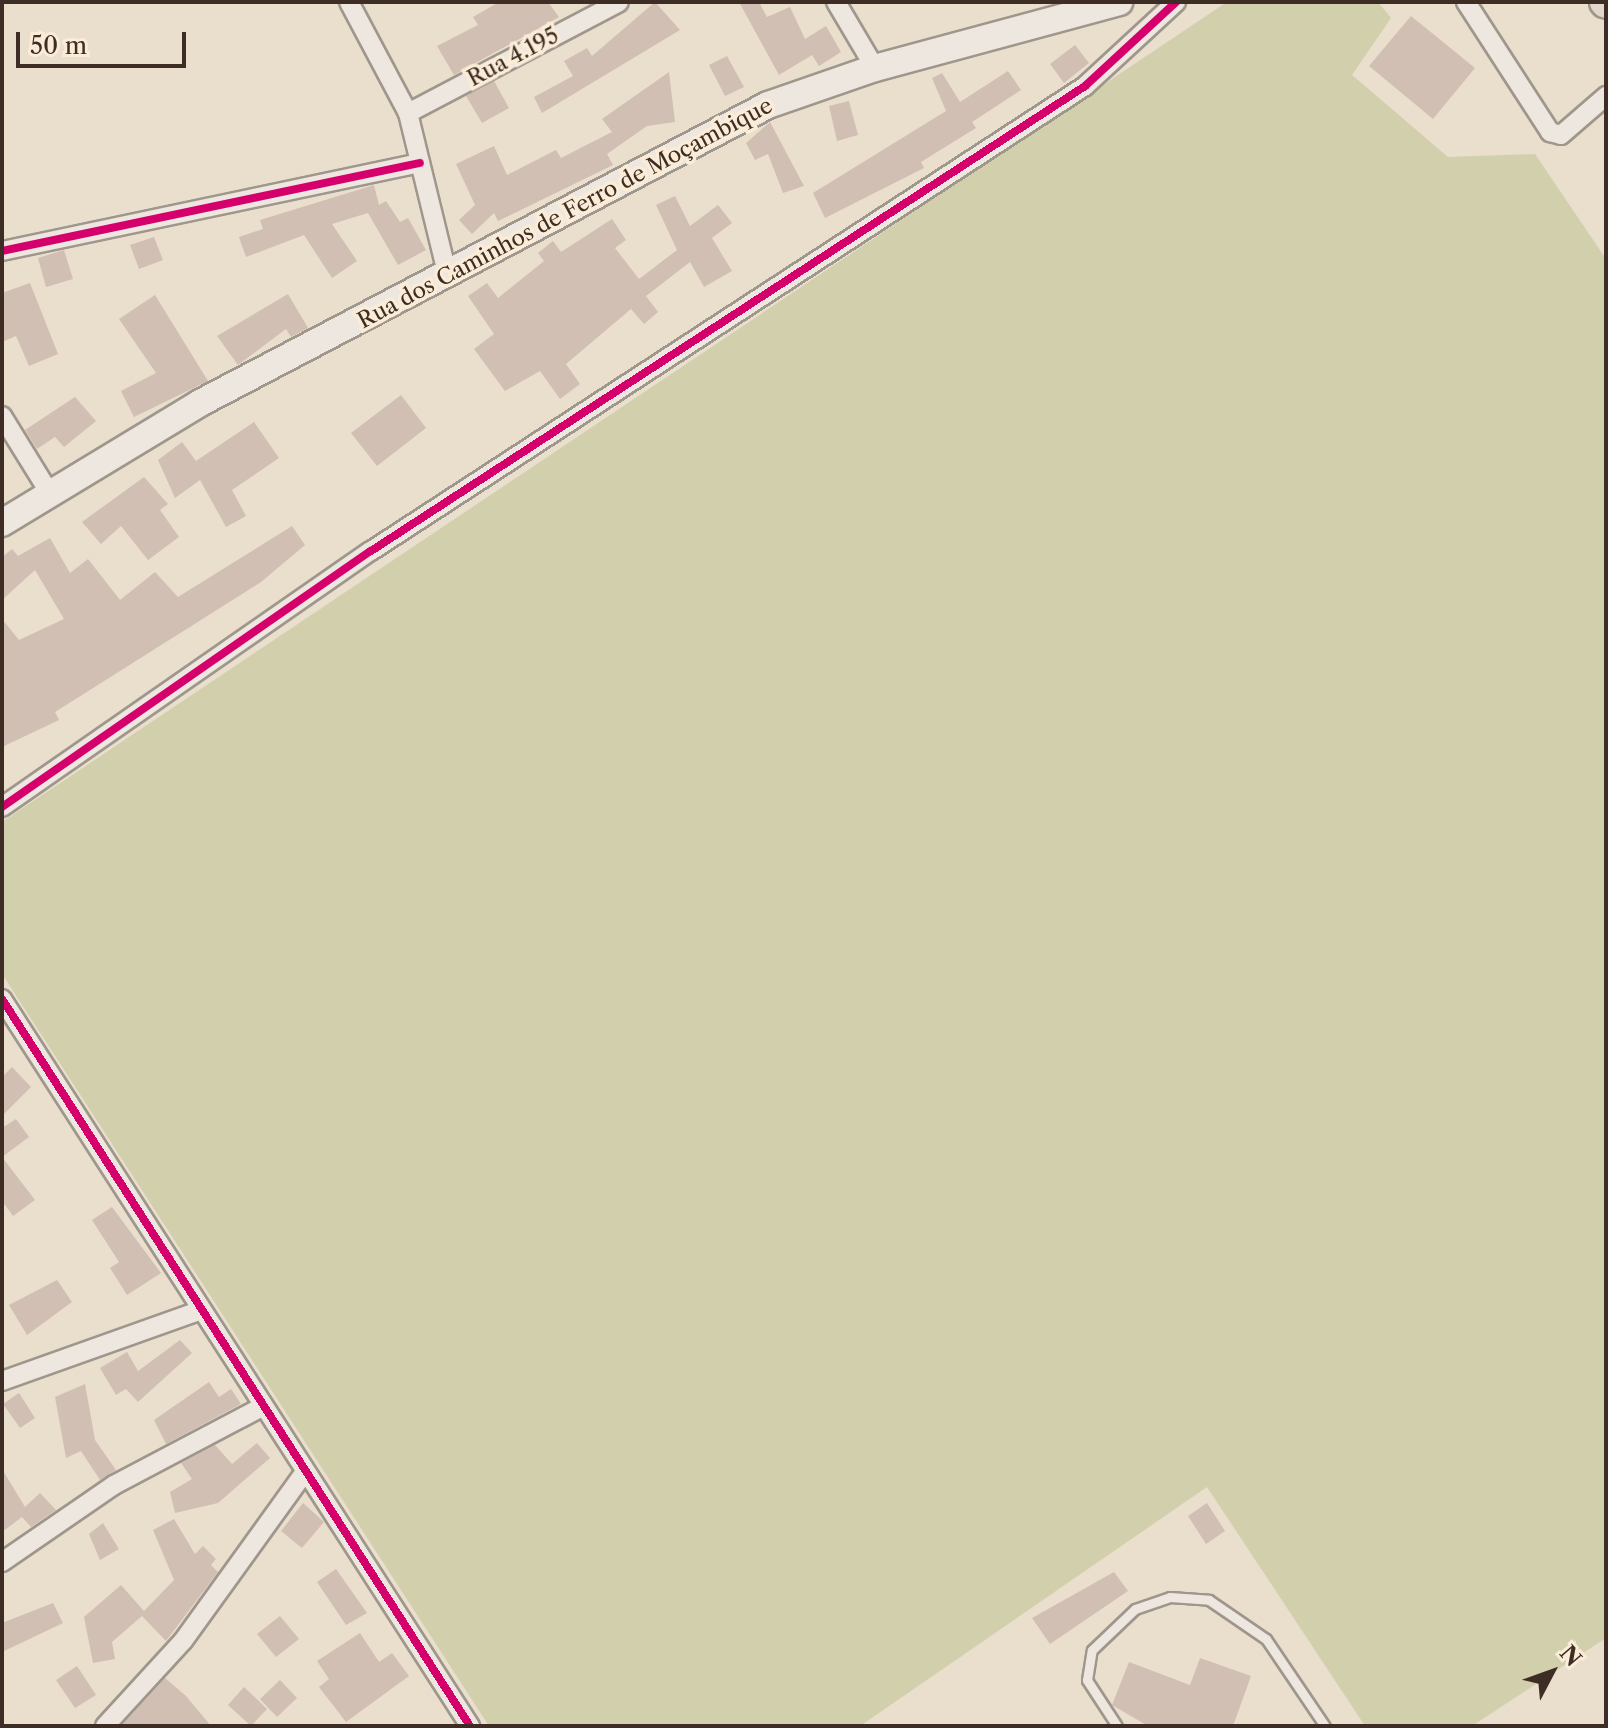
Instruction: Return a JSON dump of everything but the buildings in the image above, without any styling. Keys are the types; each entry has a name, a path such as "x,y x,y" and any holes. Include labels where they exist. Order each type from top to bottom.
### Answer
{"street":[{"path":"349,2 408,113 448,277"},
{"name":"Rua 4.195","path":"408,113 619,2"},
{"path":"836,2 875,68"},
{"name":"Rua dos Caminhos de Ferro de Moçambique","path":"2,523 214,395 448,277 768,105 875,68 1119,2"},
{"path":"2,807 371,551 1085,86 1176,2"},
{"path":"1466,2 1550,132 1561,135 1606,96"},
{"path":"2,251 420,163"},
{"path":"2,416 49,492"},
{"path":"2,999 304,1473 470,1726"},
{"path":"2,1381 201,1310"},
{"path":"2,1562 114,1485 262,1407"},
{"path":"105,1726 183,1641 304,1473"}],"lane":[{"path":"1117,1726 1087,1680 1092,1650 1135,1609 1170,1597 1209,1600 1266,1639 1325,1726"}],"shaded area":[{"path":"1227,2 1378,2 1391,18 1352,75 1448,157 1535,154 1606,259 1606,1638 1472,1726 1365,1726 1207,1487 860,1726 489,1726 2,974 2,822"}],"cycle path":[{"path":"2,807 371,551 1085,86 1176,2"},
{"path":"2,251 420,163"},
{"path":"2,999 470,1726"}]}
